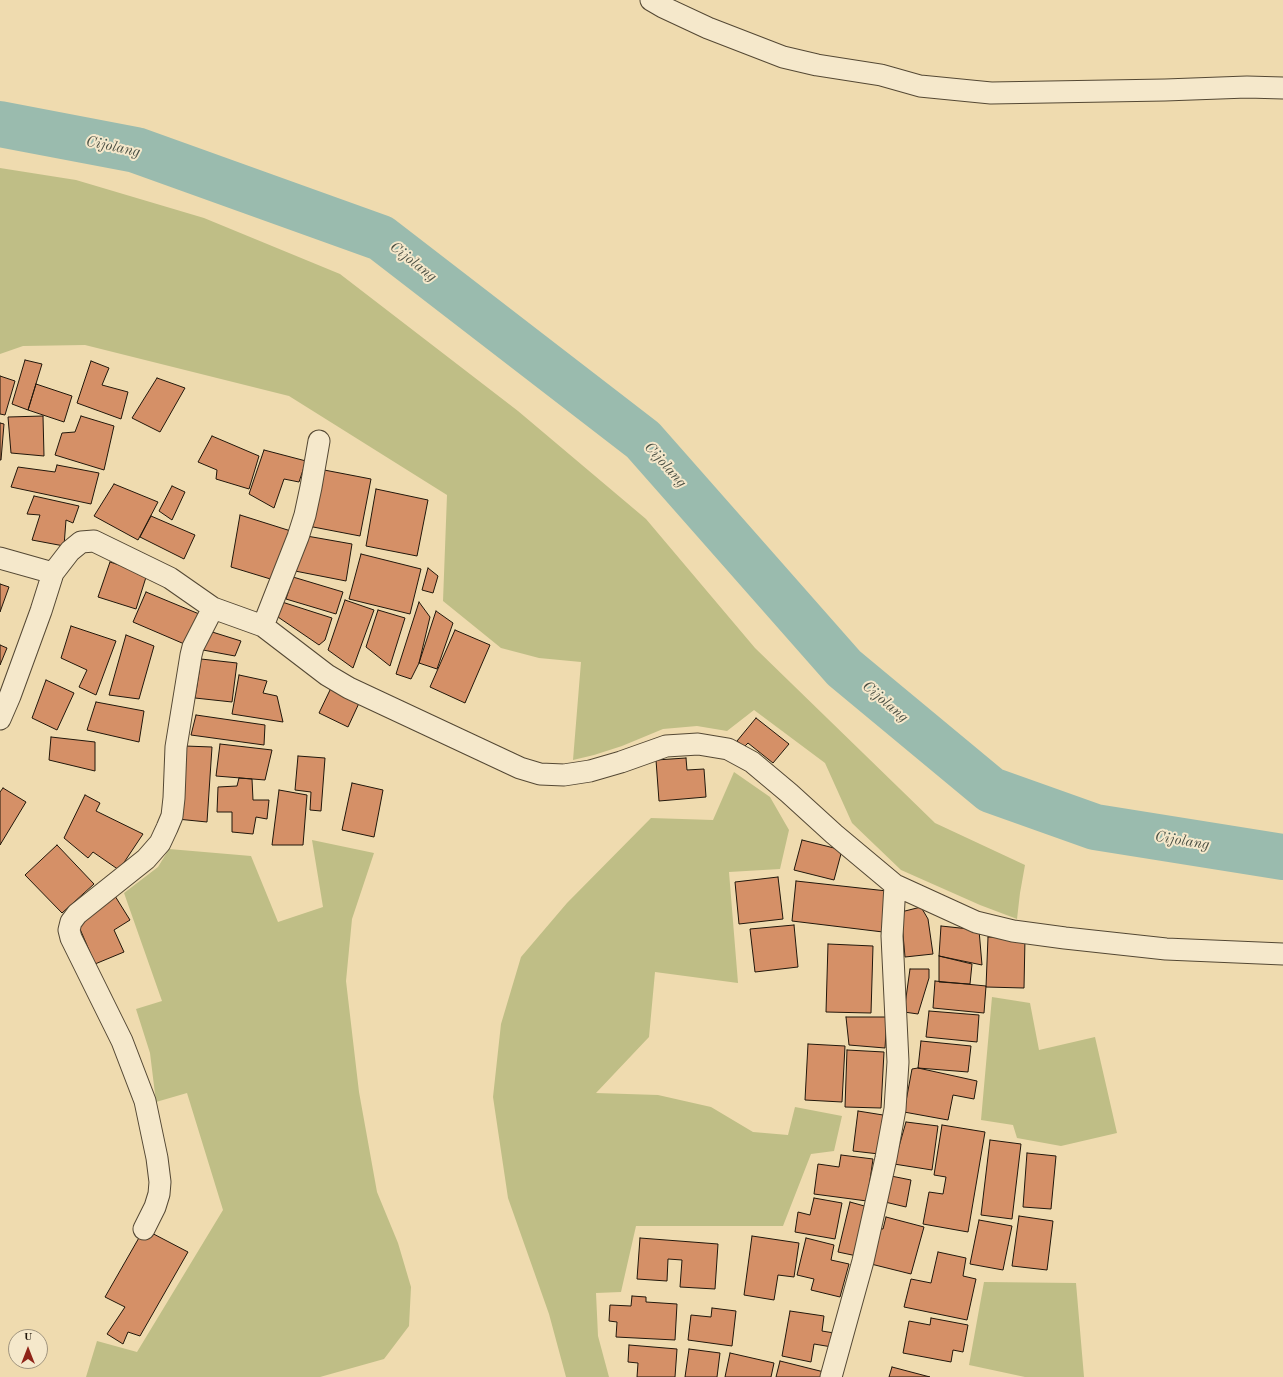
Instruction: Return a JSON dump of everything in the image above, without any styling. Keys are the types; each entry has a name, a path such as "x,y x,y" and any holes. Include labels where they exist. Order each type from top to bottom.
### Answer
{"street":[{"path":"651,0 662,7 708,28 783,57 817,65 881,75 920,86 990,93 1247,87 1283,88"},
{"path":"263,626 298,537 305,515 319,441"},
{"path":"0,719 41,611 53,573 70,551 81,542 94,541 170,578 213,608 263,626 327,675 349,688 520,768 540,774 564,774 590,771 666,746 698,744 728,749 752,762 895,885 976,922 1013,931 1166,949 1283,954"},
{"path":"0,558 53,573"},
{"path":"144,1230 155,1207 159,1194 160,1182 157,1158 145,1101 122,1041 71,938 69,930 71,922 77,914 146,860 160,843 167,828 172,810 176,747 191,655 193,647 213,608"},
{"path":"831,1377 863,1261 896,1109 898,1062 892,936 895,885"}],"shaded area":[{"path":"0,168 76,180 204,218 340,274 518,411 646,519 755,648 935,823 1025,865 1017,919 980,905 901,870 852,823 825,763 754,710 727,731 697,726 663,729 622,746 573,760 581,662 539,658 501,648 443,601 447,495 289,396 85,345 23,346 0,354"},
{"path":"734,772 770,797 789,830 780,869 729,872 738,983 655,972 649,1037 596,1093 658,1095 711,1107 753,1132 788,1135 795,1107 842,1116 834,1151 811,1154 783,1226 636,1226 621,1292 596,1293 598,1336 609,1377 566,1377 549,1314 508,1198 493,1097 501,1024 521,957 567,903 651,818 713,820"},
{"path":"312,840 374,853 352,919 346,981 359,1092 377,1192 398,1243 411,1287 409,1326 384,1359 320,1377 86,1377 97,1341 137,1352 223,1210 187,1093 156,1102 150,1053 136,1009 162,1001 124,893 158,867 169,849 251,856 278,922 323,907"},
{"path":"992,997 1030,1003 1039,1050 1095,1037 1117,1133 1061,1146 1017,1138 1013,1125 981,1120"},
{"path":"984,1282 1076,1283 1084,1377 1025,1377 969,1365"}],"building":[{"path":"25,360 42,364 28,410 12,404"},
{"path":"91,361 109,368 102,385 128,392 121,419 77,403"},
{"path":"0,376 15,381 5,415 0,414"},
{"path":"157,378 185,388 160,432 132,418"},
{"path":"36,384 72,396 64,422 28,410"},
{"path":"43,416 44,456 11,453 8,417"},
{"path":"81,416 114,426 104,470 55,455 62,433 75,432"},
{"path":"0,423 4,424 1,460 0,460"},
{"path":"212,436 259,456 249,489 216,479 217,470 198,462"},
{"path":"264,450 306,461 299,482 284,479 274,508 249,494"},
{"path":"57,465 99,473 91,504 11,487 18,467 55,472"},
{"path":"319,469 371,479 360,536 308,526"},
{"path":"114,484 158,502 138,540 94,516"},
{"path":"172,486 185,492 172,520 159,511"},
{"path":"376,489 428,500 417,556 366,546"},
{"path":"34,496 79,506 73,523 66,520 64,546 32,540 40,515 27,514"},
{"path":"240,515 294,532 277,581 231,567"},
{"path":"151,516 195,535 184,559 140,537"},
{"path":"301,535 352,544 346,581 295,571"},
{"path":"361,554 421,569 410,614 349,599"},
{"path":"110,562 147,574 136,609 98,597"},
{"path":"428,568 438,576 433,593 422,590"},
{"path":"293,577 343,592 336,614 286,599"},
{"path":"0,584 9,587 0,612"},
{"path":"146,592 204,616 189,646 133,622"},
{"path":"345,600 374,610 353,668 328,650"},
{"path":"282,602 332,618 325,640 319,645 278,617"},
{"path":"419,602 430,617 419,663 411,679 396,674"},
{"path":"378,610 405,618 390,666 366,647"},
{"path":"436,611 453,623 437,669 419,663"},
{"path":"71,626 116,641 96,695 79,687 87,670 61,658"},
{"path":"455,630 490,645 465,703 430,687"},
{"path":"209,631 241,641 235,656 203,650"},
{"path":"126,635 154,646 139,699 109,695"},
{"path":"0,645 7,648 0,665"},
{"path":"201,659 237,663 232,702 195,698"},
{"path":"239,675 267,681 263,693 277,696 283,722 232,714"},
{"path":"46,680 74,693 57,730 32,718"},
{"path":"331,688 360,701 348,727 319,713"},
{"path":"96,702 144,711 139,742 87,730"},
{"path":"196,715 265,725 264,745 191,735"},
{"path":"756,718 789,744 773,763 748,743 744,747 737,741"},
{"path":"51,737 95,742 95,771 49,760"},
{"path":"220,744 272,750 265,780 216,776"},
{"path":"185,746 212,747 207,822 177,819"},
{"path":"298,756 325,758 321,811 310,810 311,792 295,790"},
{"path":"686,758 687,770 704,769 706,797 659,801 656,760"},
{"path":"239,778 252,779 253,800 269,800 267,819 256,817 253,834 232,832 232,812 217,812 218,787 237,786"},
{"path":"352,783 383,790 374,837 342,830"},
{"path":"3,788 26,802 0,845 0,792"},
{"path":"279,790 307,795 303,845 272,845"},
{"path":"85,795 100,803 96,811 143,834 119,870 93,852 88,858 64,838"},
{"path":"802,840 842,850 834,880 794,870"},
{"path":"57,845 94,884 62,913 25,875"},
{"path":"778,877 783,919 739,924 735,882"},
{"path":"796,881 887,891 883,932 792,921"},
{"path":"115,896 130,920 114,930 124,952 95,964 77,922"},
{"path":"921,907 928,919 933,954 905,957 901,912"},
{"path":"794,925 798,967 755,972 750,929"},
{"path":"941,926 979,930 982,965 939,956"},
{"path":"988,937 1025,938 1024,988 986,987"},
{"path":"828,944 873,946 871,1013 826,1012"},
{"path":"939,956 972,964 970,984 939,982"},
{"path":"910,969 929,969 929,978 918,1014 904,1012"},
{"path":"935,981 986,986 984,1013 933,1008"},
{"path":"929,1011 979,1015 977,1042 926,1037"},
{"path":"846,1017 887,1017 885,1048 849,1045"},
{"path":"921,1041 971,1046 968,1072 918,1068"},
{"path":"808,1044 845,1046 842,1102 805,1100"},
{"path":"847,1050 884,1052 881,1108 845,1107"},
{"path":"918,1068 977,1081 974,1099 953,1095 948,1120 904,1112 912,1069"},
{"path":"858,1111 883,1115 879,1154 853,1151"},
{"path":"906,1122 938,1126 932,1170 894,1164"},
{"path":"942,1125 985,1132 968,1232 923,1224 929,1192 943,1194 946,1177 934,1175"},
{"path":"990,1140 1021,1144 1012,1219 981,1215"},
{"path":"1027,1153 1056,1156 1051,1209 1023,1207"},
{"path":"841,1155 873,1159 867,1201 814,1194 818,1164 839,1167"},
{"path":"891,1176 911,1180 906,1207 885,1202"},
{"path":"814,1198 842,1203 835,1239 795,1232 798,1212 810,1215"},
{"path":"850,1202 868,1207 857,1256 838,1252"},
{"path":"1019,1216 1053,1221 1047,1270 1012,1266"},
{"path":"886,1217 924,1227 911,1274 871,1264 876,1228 883,1229"},
{"path":"979,1220 1012,1226 1003,1270 970,1264"},
{"path":"144,1229 188,1252 140,1336 128,1332 123,1344 107,1334 125,1307 105,1297"},
{"path":"752,1236 799,1243 794,1277 778,1275 774,1300 744,1295"},
{"path":"640,1238 718,1244 715,1289 680,1287 682,1260 668,1259 667,1281 637,1279"},
{"path":"806,1238 834,1245 831,1260 849,1264 840,1297 811,1290 814,1279 797,1275"},
{"path":"938,1252 966,1258 963,1276 976,1279 967,1320 904,1307 911,1279 931,1283"},
{"path":"632,1296 646,1297 646,1302 677,1304 675,1340 616,1337 617,1322 609,1321 610,1305 631,1306"},
{"path":"712,1308 736,1311 732,1346 688,1340 691,1315 711,1317"},
{"path":"790,1311 824,1316 822,1331 834,1333 832,1347 814,1344 811,1362 782,1356"},
{"path":"931,1318 968,1325 963,1352 953,1350 951,1362 903,1353 909,1321 930,1325"},
{"path":"629,1345 677,1349 675,1377 637,1377 638,1363 628,1362"},
{"path":"689,1349 720,1353 717,1377 685,1377"},
{"path":"730,1353 774,1363 771,1377 725,1377"},
{"path":"780,1361 824,1372 822,1377 776,1377"},
{"path":"892,1367 930,1377 889,1377"}],"waterway":[{"name":"Cijolang","path":"0,124 136,150 381,238 643,440 844,668 991,790 1095,827 1283,857"}]}
